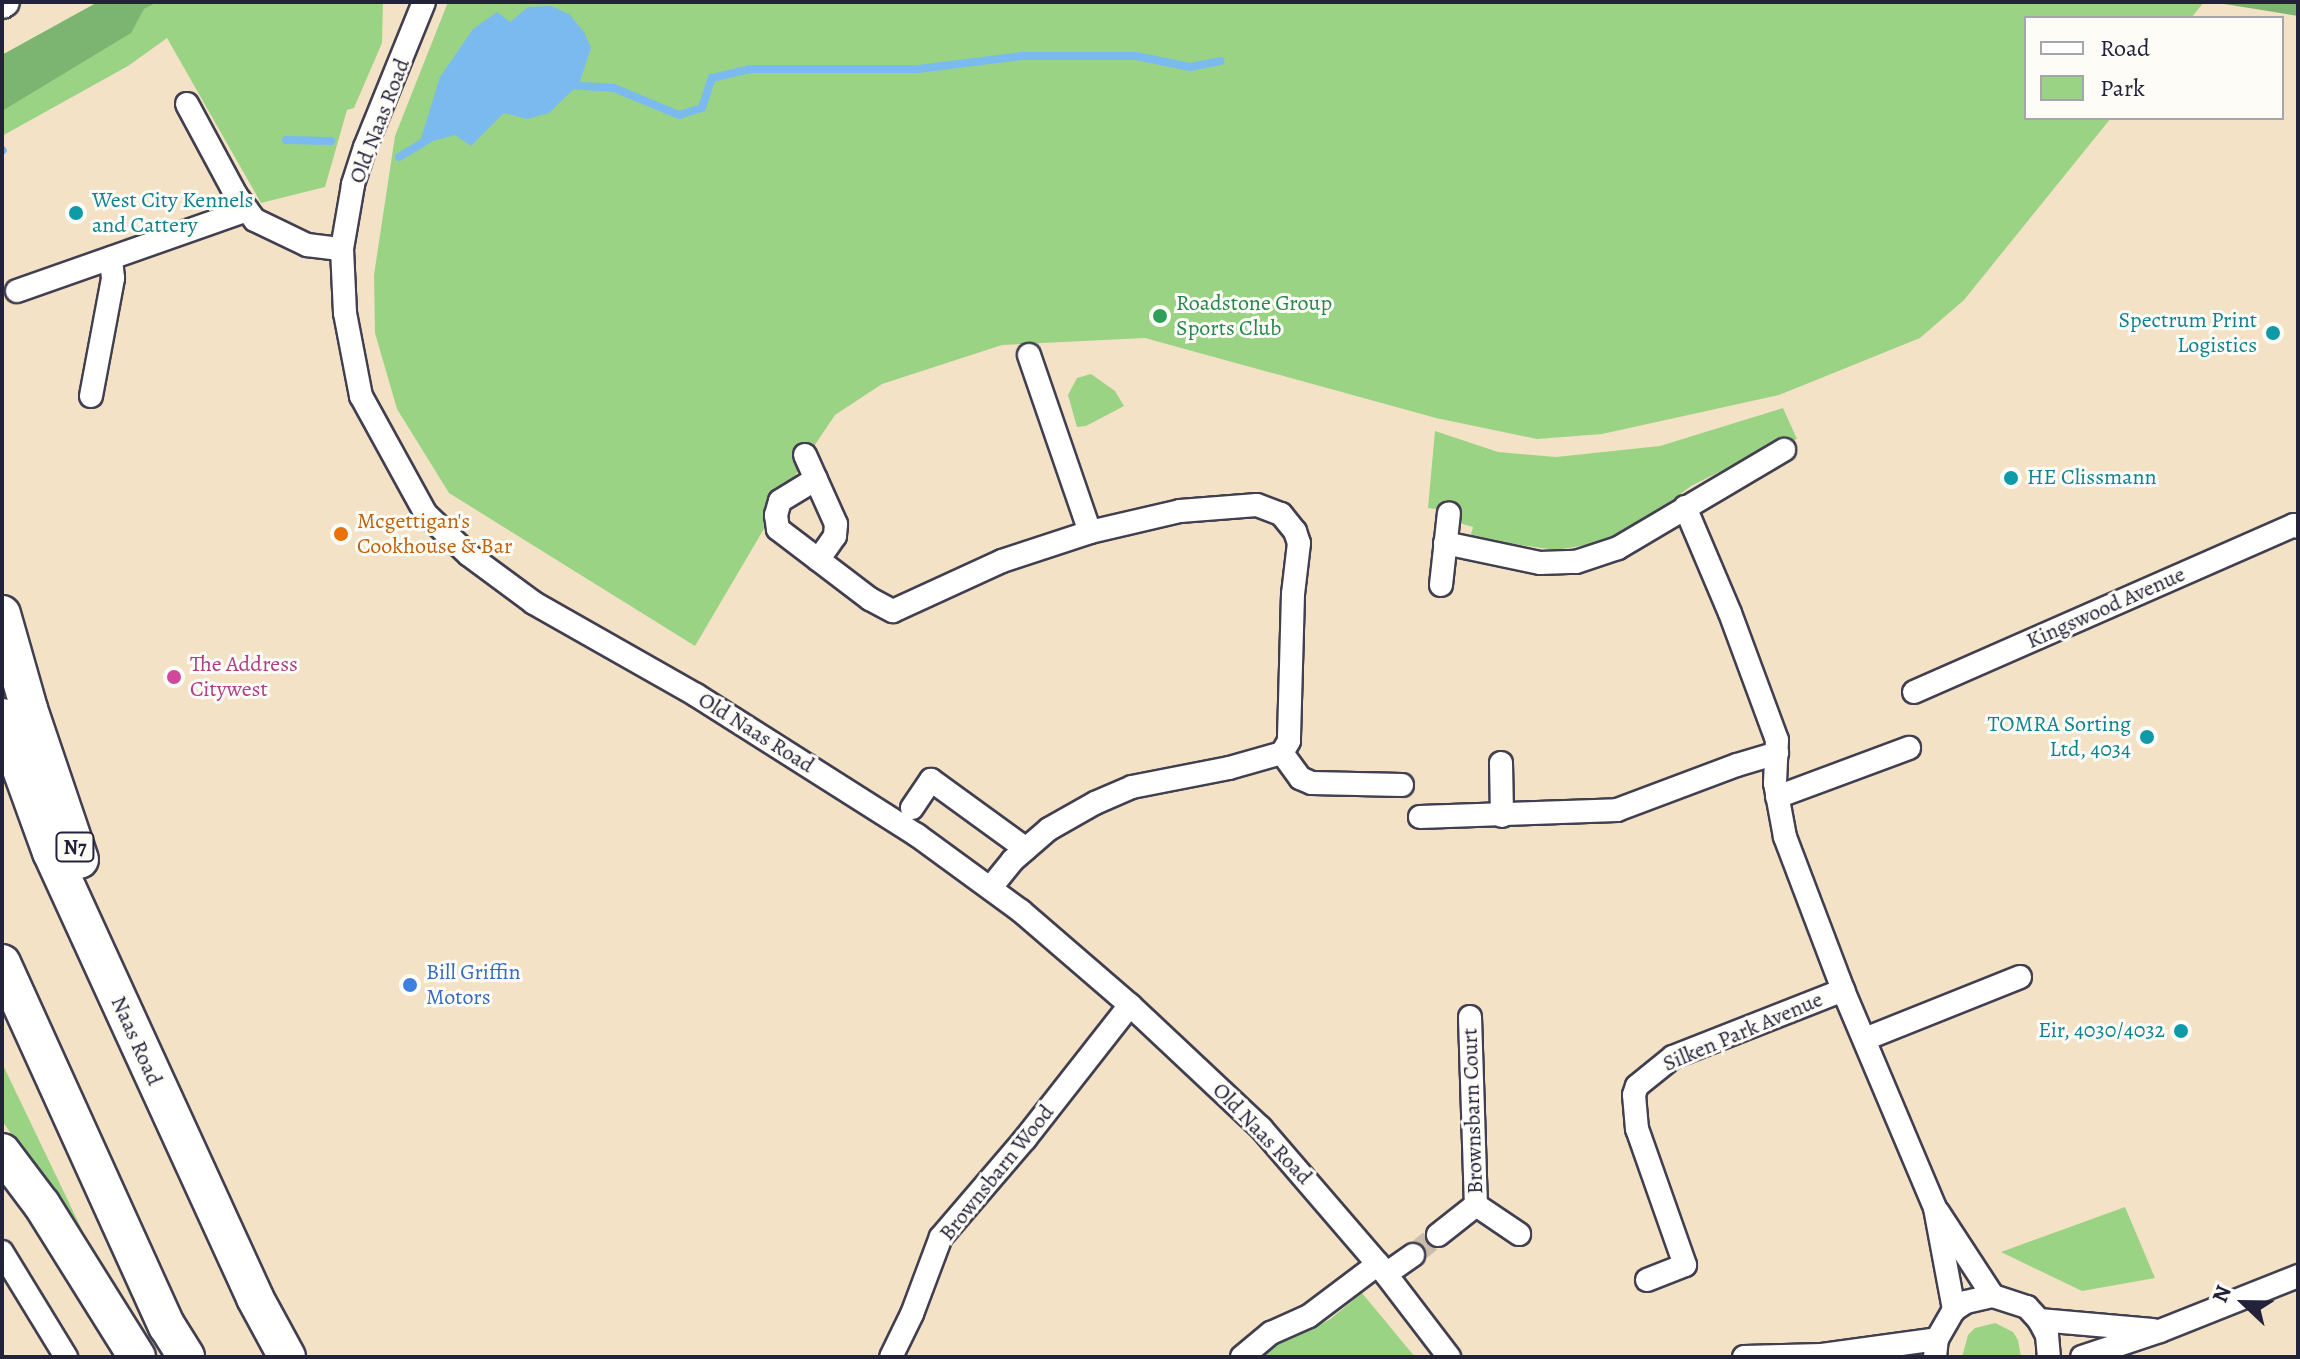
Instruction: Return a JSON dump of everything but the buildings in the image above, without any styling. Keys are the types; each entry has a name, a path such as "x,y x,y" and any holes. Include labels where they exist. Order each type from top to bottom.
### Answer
{"highway":[{"name":"N7","path":"2,614 29,709 153,1079"},
{"name":"Naas Road","path":"2,717 51,852 255,1298 287,1357"},
{"path":"2,963 148,1285 186,1357"},
{"path":"2,1152 42,1205 137,1357"}],"street":[{"name":"Old Naas Road","path":"423,3 365,147 353,185 342,249 345,313 361,396 426,514 469,555 534,603 696,695 917,835 990,888 1130,1005 1261,1128 1382,1269 1449,1357"},
{"path":"187,104 255,220 278,234 307,245 342,249"},
{"path":"17,291 247,210"},
{"path":"91,396 113,278 111,258"},
{"path":"1029,355 1090,532"},
{"path":"1445,543 1540,563 1576,562 1618,548 1784,450"},
{"path":"805,455 836,524 835,536 818,560"},
{"path":"816,479 780,501 776,515 778,529 870,599 893,611 1002,561 1090,532 1180,511 1257,505 1272,509 1289,522 1299,543 1293,594 1289,741 1282,753 1229,768 1132,787 1083,809 1049,829 990,888"},
{"name":"Silken Park Avenue","path":"1685,507 1777,740 1777,797 1785,837 1843,990 1935,1208"},
{"path":"1441,585 1449,513"},
{"name":"Kingswood Avenue","path":"1914,692 2280,531 2298,527"},
{"path":"1777,797 1909,748"},
{"path":"1282,753 1300,778 1312,783 1402,785"},
{"path":"1420,817 1617,810 1777,753"},
{"path":"1501,763 1502,816"},
{"path":"912,808 931,780 1026,849"},
{"path":"1865,1039 2020,977"},
{"name":"Silken Park Avenue","path":"1647,1280 1685,1265 1637,1129 1634,1095 1637,1086 1673,1057 1843,990"},
{"name":"Brownsbarn Wood","path":"891,1357 912,1314 941,1237 1025,1139 1130,1005"},
{"name":"Brownsbarn Court","path":"1470,1017 1476,1205"},
{"name":"Brownsbarn Court","path":"1476,1205 1519,1234"},
{"name":"Brownsbarn Court","path":"1438,1235 1476,1205"},
{"path":"1935,1208 1993,1296"},
{"path":"1744,1357 1828,1356 1936,1348 1954,1310 1935,1208"},
{"path":"2,1252 66,1357"},
{"path":"1242,1357 1271,1333 1309,1316 1382,1269 1413,1255"},
{"path":"2082,1357 2160,1331 2298,1276"},
{"path":"1954,1310 1979,1297 1993,1296 2027,1307 2047,1335 2049,1357"},
{"path":"2039,1320 2160,1331"}],"green space":[{"path":"98,2 383,2 382,43 354,108 347,110 325,187 261,203 167,38 128,66 2,136 2,55"},
{"path":"98,2 157,2 144,9 131,33 2,111 2,55"},
{"name":"Roadstone Group Sports Club","path":"448,2 2204,2 2193,16 2024,16 2024,120 2109,120 1964,300 1920,338 1779,395 1602,434 1537,439 1436,418 1145,338 1002,345 882,384 835,415 802,464 695,646 449,493 397,409 375,333 374,275 395,136"},
{"path":"2212,2 2298,2 2298,16"},
{"path":"1091,374 1115,391 1124,406 1086,426 1077,427 1068,395 1077,378"},
{"path":"1783,408 1797,439 1765,449 1691,486 1639,525 1592,544 1556,550 1470,538 1473,527 1459,523 1461,512 1428,508 1435,431 1498,452 1556,457 1660,446"},
{"path":"2,1063 84,1234 2,1121"},
{"path":"2125,1207 2155,1278 2082,1291 2001,1252"},
{"path":"1362,1293 1415,1357 1259,1357 1281,1342 1329,1320"},
{"path":"1995,1323 2013,1332 2021,1357 1962,1357 1968,1335 1975,1328"}],"water":[{"path":"551,6 569,14 584,32 591,48 579,84 549,113 527,119 504,113 471,146 455,135 419,145 440,77 473,29 497,12 510,22 528,7"}],"waterway":[{"path":"569,85 614,88 679,115 702,108 712,78 750,69 918,69 1022,56 1136,56 1190,67 1220,61"},
{"path":"286,140 331,141"},
{"path":"399,157 427,140"}],"tunnel":[{"path":"1413,1255 1438,1235"}],"place":[{"name":"West City Kennels and Cattery","path":"76,213"},
{"name":"Roadstone Group Sports Club","path":"1160,316"},
{"name":"Spectrum Print Logistics","path":"2273,333"},
{"name":"HE Clissmann","path":"2011,478"},
{"name":"Mcgettigan's Cookhouse & Bar","path":"341,534"},
{"name":"The Address Citywest","path":"174,677"},
{"name":"TOMRA Sorting Ltd, 4034","path":"2147,737"},
{"name":"Bill Griffin Motors","path":"410,985"},
{"name":"Eir, 4030/4032","path":"2181,1031"}]}
